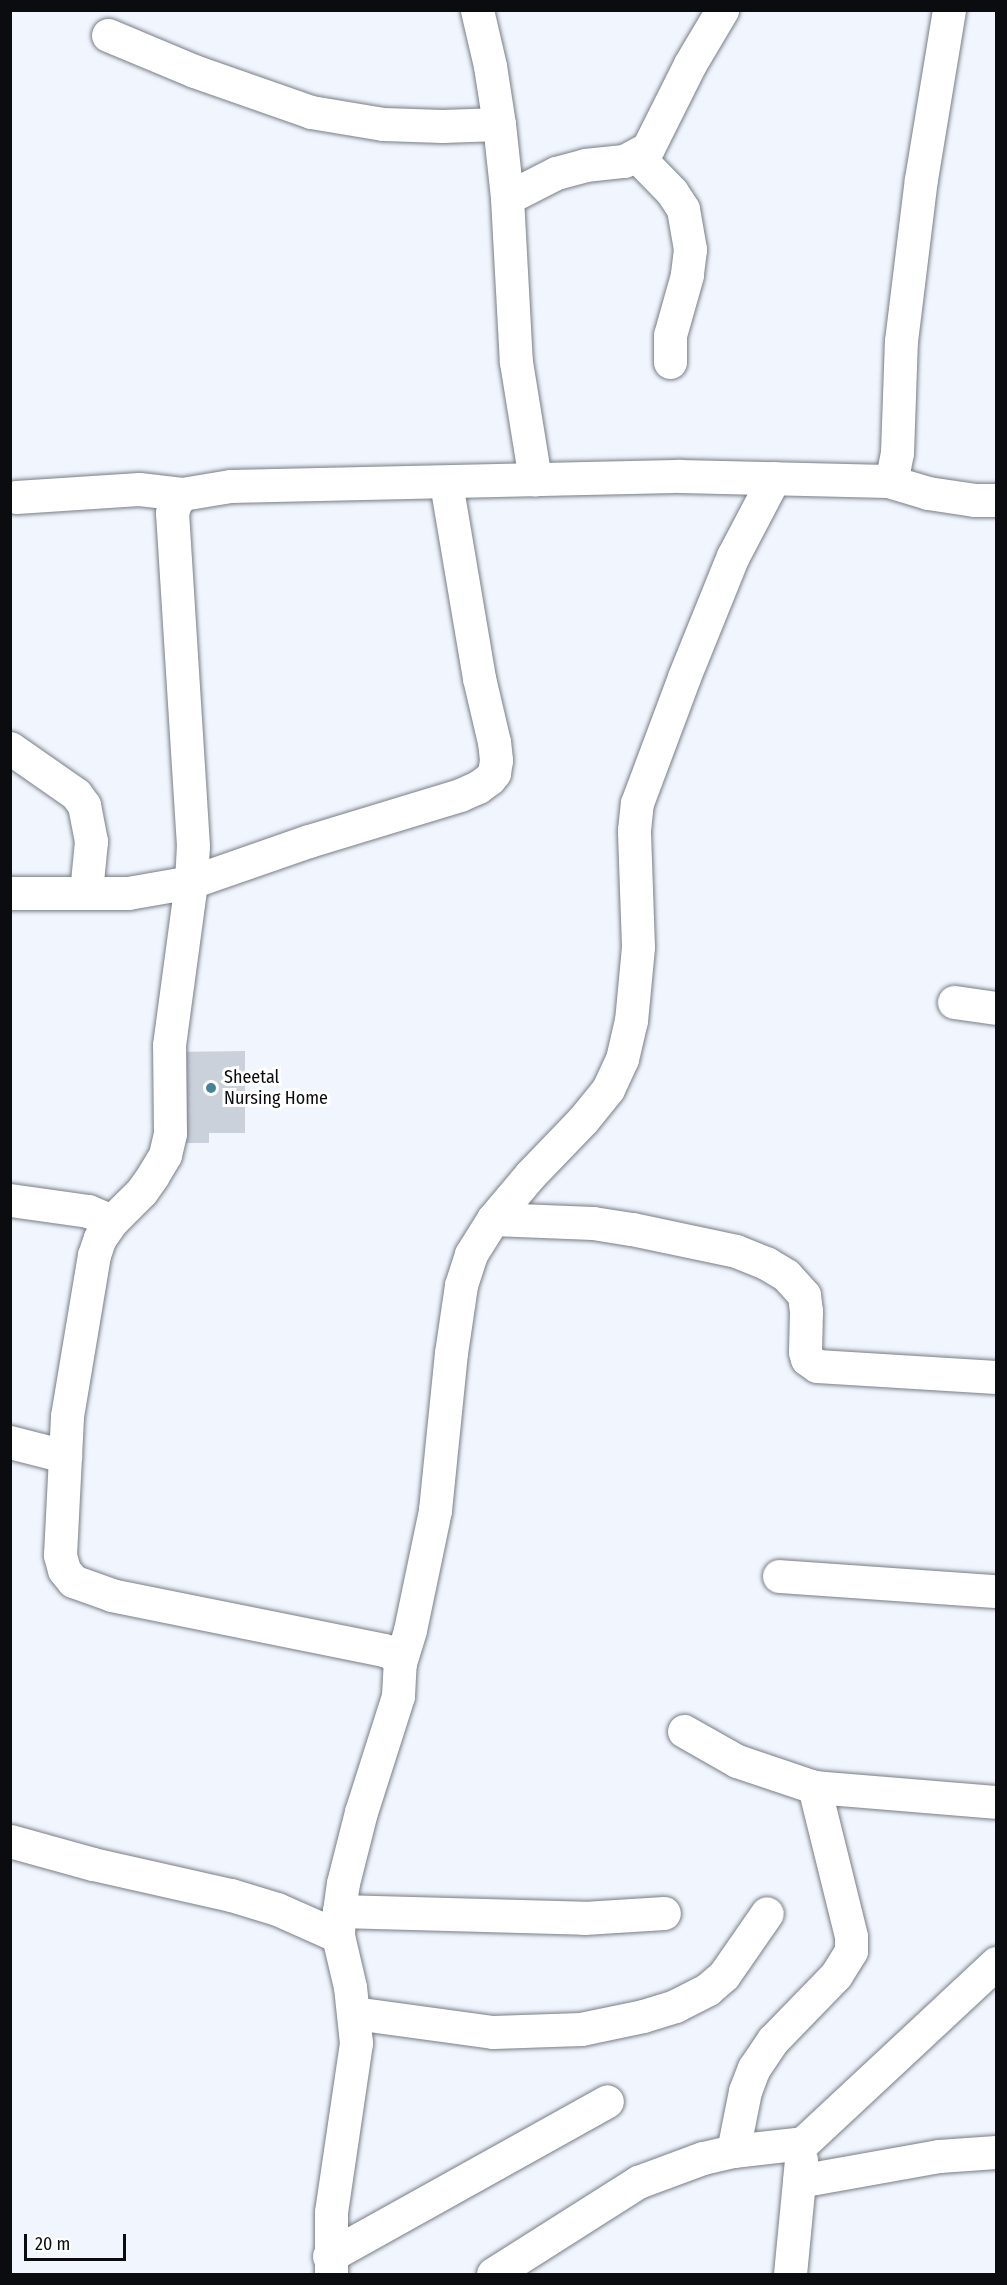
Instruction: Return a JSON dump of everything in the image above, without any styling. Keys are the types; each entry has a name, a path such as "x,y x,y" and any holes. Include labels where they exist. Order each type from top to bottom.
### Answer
{"street":[{"path":"477,10 490,66 499,124 507,198 516,362 535,479"},
{"path":"507,198 563,170 585,165 608,165 637,156 648,148 690,64 722,10"},
{"path":"888,481 893,473 897,453 901,341 921,179 949,10"},
{"path":"108,35 194,71 311,112 383,124 442,126 499,124"},
{"path":"637,156 672,192 683,209 690,249 687,275 670,335 670,362"},
{"path":"16,496 139,489 182,494 230,486 680,476 888,481 928,493 975,501 996,501"},
{"path":"330,2265 332,2212 356,2043 354,2013 339,1924 343,1883 361,1812 398,1696 400,1663 410,1630 435,1510 451,1353 461,1285 471,1254 493,1219 583,1120 608,1089 622,1059 631,1021 638,947 634,830 637,803 728,567 774,478"},
{"path":"10,893 128,893 191,882 309,841 460,795 478,787 494,772 496,760 494,742 479,678 446,482"},
{"path":"182,494 175,503 172,525 188,730 193,846 191,882 169,1045 170,1134 165,1155 142,1191 111,1221 99,1238 94,1255 67,1416 60,1555 64,1570 74,1581 111,1595 384,1650 398,1656 400,1663"},
{"path":"10,748 76,794 84,805 91,841 87,892"},
{"path":"954,1002 996,1008"},
{"path":"10,1200 80,1209 111,1221"},
{"path":"493,1219 593,1223 632,1228 736,1251 766,1263 786,1275 804,1294 805,1352 807,1359 817,1366 995,1367"},
{"path":"10,1442 65,1456"},
{"path":"779,1576 996,1591"},
{"path":"684,1731 737,1761 814,1787 996,1802"},
{"path":"733,2151 745,2091 754,2068 773,2040 837,1975 851,1951 851,1936 814,1787"},
{"path":"10,1841 93,1864 231,1895 339,1924 584,1918 664,1912"},
{"path":"354,2013 493,2032 581,2029 643,2016 675,2006 708,1989 724,1975 767,1913"},
{"path":"493,2274 638,2182 703,2158 733,2151 803,2143 996,1963"},
{"path":"330,2265 607,2101"},
{"path":"790,2274 803,2143"},
{"path":"800,2181 939,2156 996,2152"}],"building":[{"path":"245,1051 245,1133 209,1133 209,1143 177,1143 176,1052"}],"place":[{"name":"Sheetal Nursing Home","path":"211,1088"}]}
